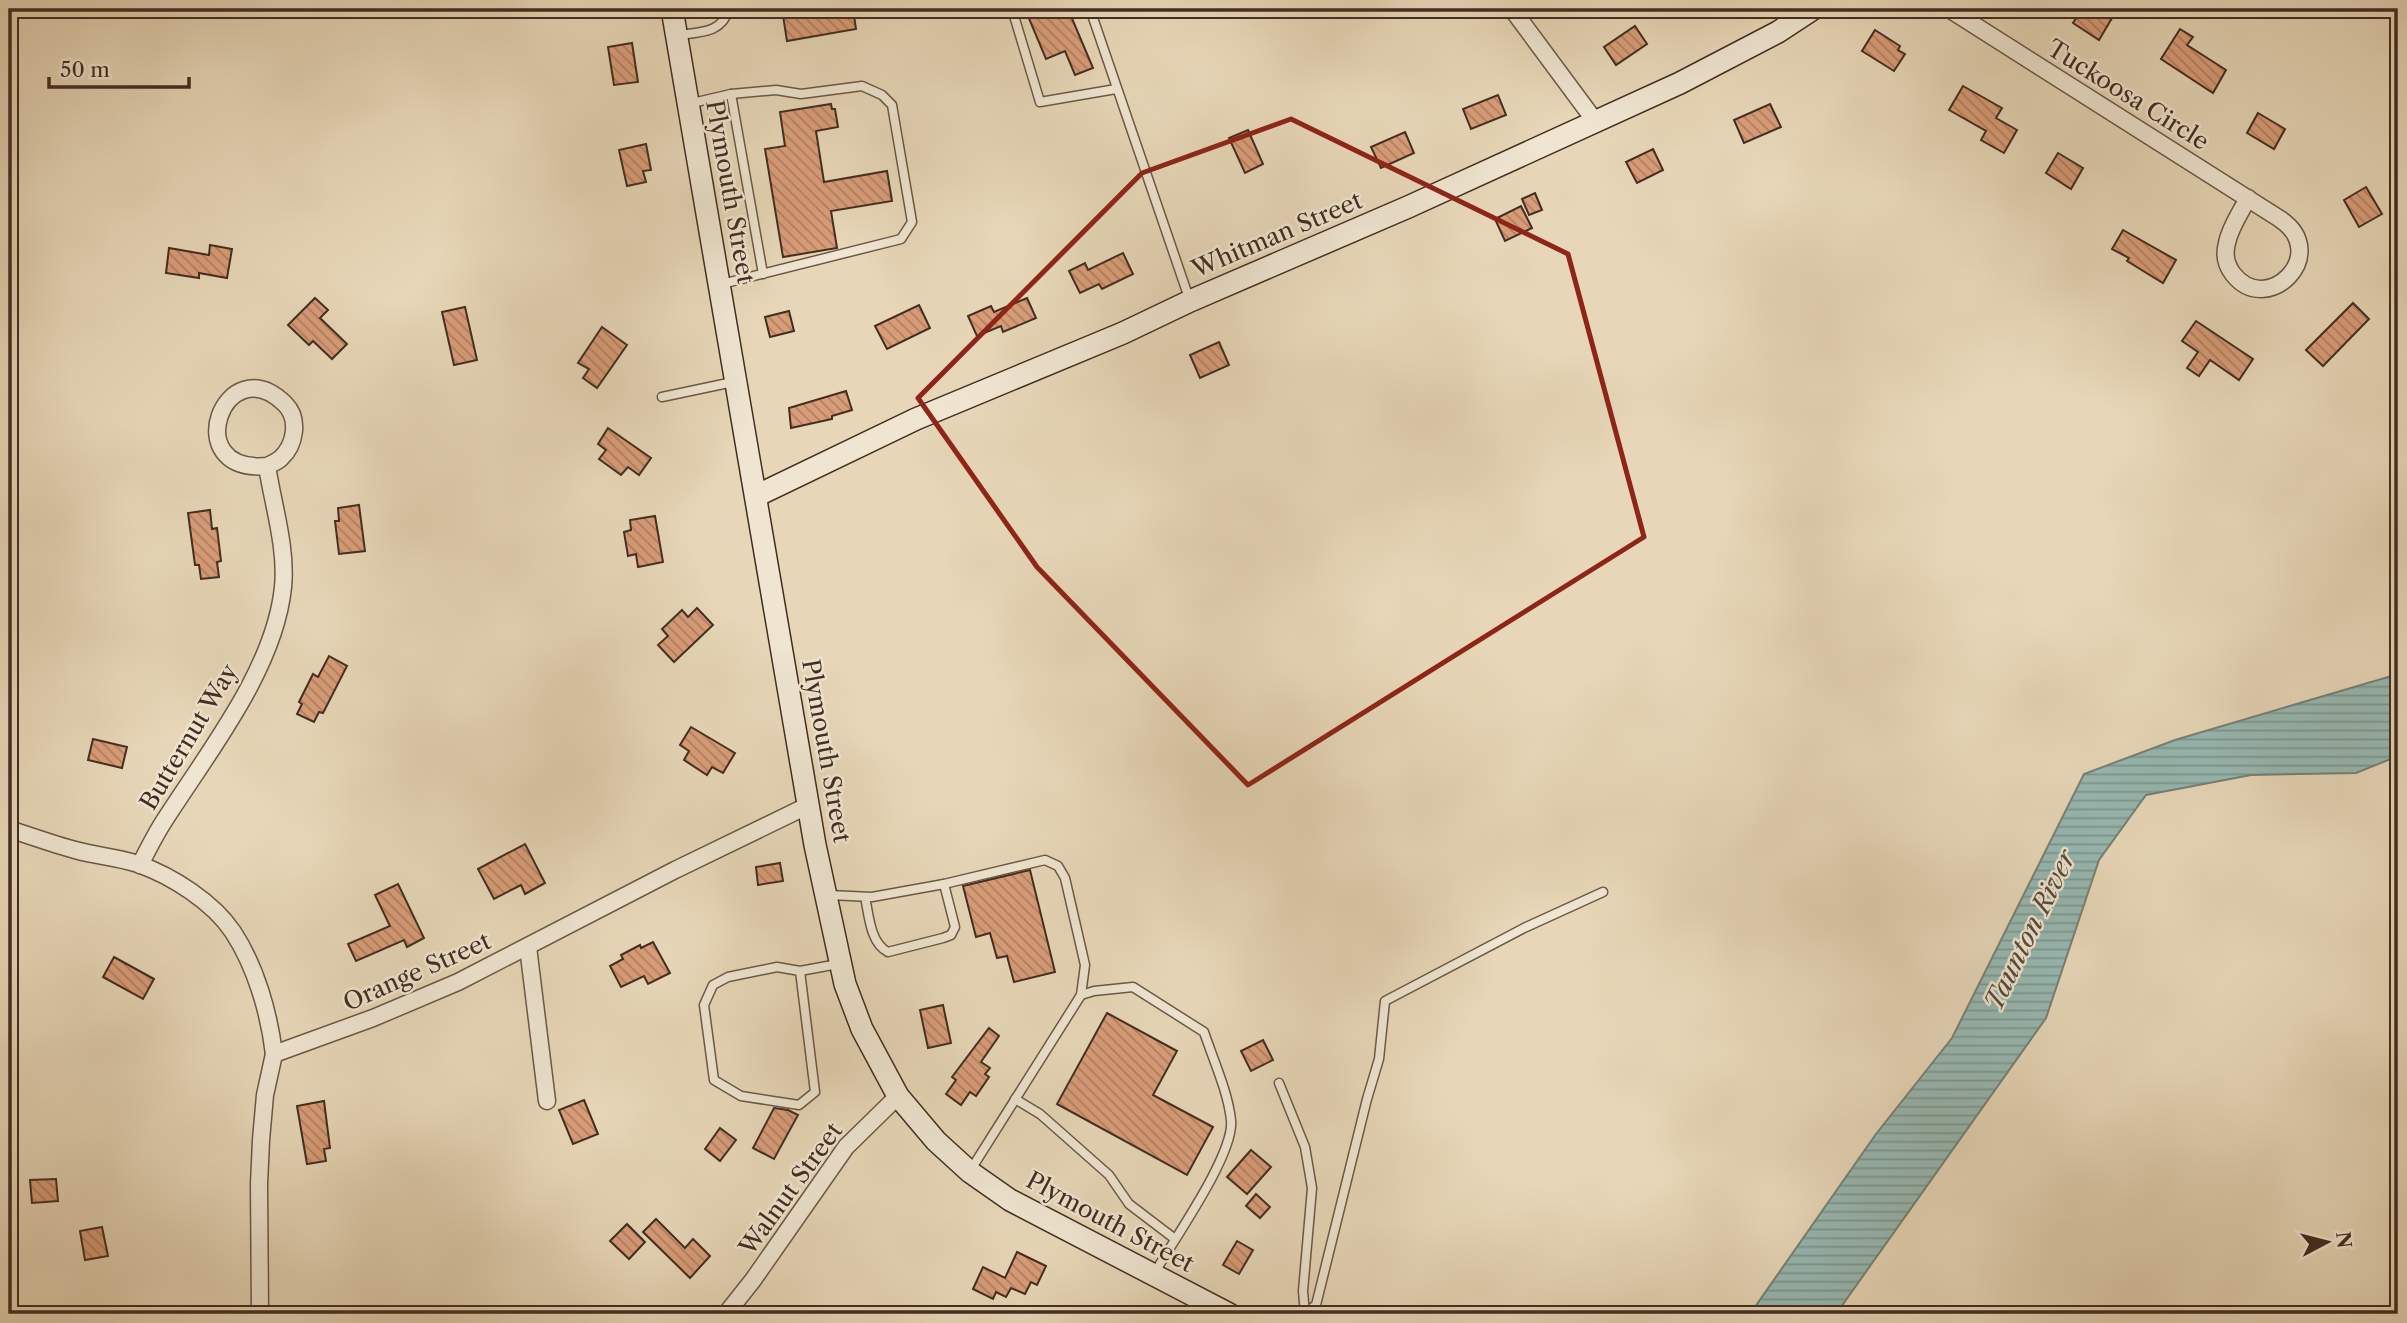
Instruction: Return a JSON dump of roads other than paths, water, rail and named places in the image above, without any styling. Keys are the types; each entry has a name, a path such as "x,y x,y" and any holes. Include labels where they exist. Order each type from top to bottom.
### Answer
{"main road":[{"name":"Plymouth Street","path":"672,9 809,805 845,984 862,1029 898,1096 936,1140 970,1172 1010,1200 1229,1314"},
{"name":"Whitman Street","path":"756,496 905,424 1123,333 1595,121 1723,62 1813,9"}],"street":[{"path":"1511,9 1595,121"},
{"name":"Tuckoosa Circle","path":"1949,9 2248,198 2287,223 2293,230 2300,254 2295,270 2284,282 2268,288 2259,289 2243,283 2231,271 2225,254 2228,236 2248,198"},
{"path":"259,389 275,394 289,408 294,423 292,443 280,459 267,466 252,468 238,464 225,453 217,436 218,416 230,398 240,392 259,389"},
{"name":"Butternut Way","path":"140,865 164,821 230,721 268,645 280,611 283,559 267,466"},
{"name":"Orange Street","path":"274,1054 422,999 809,805"},
{"path":"9,828 77,851 120,858 170,879 201,901 232,931 244,952 271,1030 274,1054 265,1095 261,1140 260,1314"},
{"path":"528,947 547,1101"},
{"name":"Walnut Street","path":"726,1314 754,1280 846,1147 898,1096"}],"lane":[{"path":"676,35 714,30 726,19 730,9"},
{"path":"1012,9 1040,102 1116,89"},
{"path":"1090,9 1190,301"},
{"path":"688,103 731,94 776,90 801,94 862,86 892,105 912,222 901,239 720,285"},
{"path":"731,94 763,274"},
{"path":"662,397 736,382"},
{"path":"826,895 864,897 944,884 1045,860 1058,866 1065,878 1085,965 1081,995 970,1172"},
{"path":"864,897 876,940 880,948 888,952 951,935 955,927 944,884"},
{"path":"1305,1314 1316,1305 1379,1059 1385,1001 1524,928 1603,892"},
{"path":"800,971 815,1092 799,1105 741,1096 714,1080 704,1006 713,985 729,977 778,967 800,971 841,964"},
{"path":"1081,995 1133,987 1204,1032 1232,1122 1229,1140 1216,1169 1153,1275"},
{"path":"1279,1083 1305,1147 1312,1188 1303,1291 1305,1314"},
{"path":"1015,1099 1040,1114 1109,1175 1129,1204 1175,1239"}],"water":[{"name":"Taunton River","path":"2398,674 2398,756 2356,773 2251,775 2146,795 2099,860 2046,1018 1836,1314 1750,1314 1876,1134 1952,1038 2084,774 2175,740"}]}
